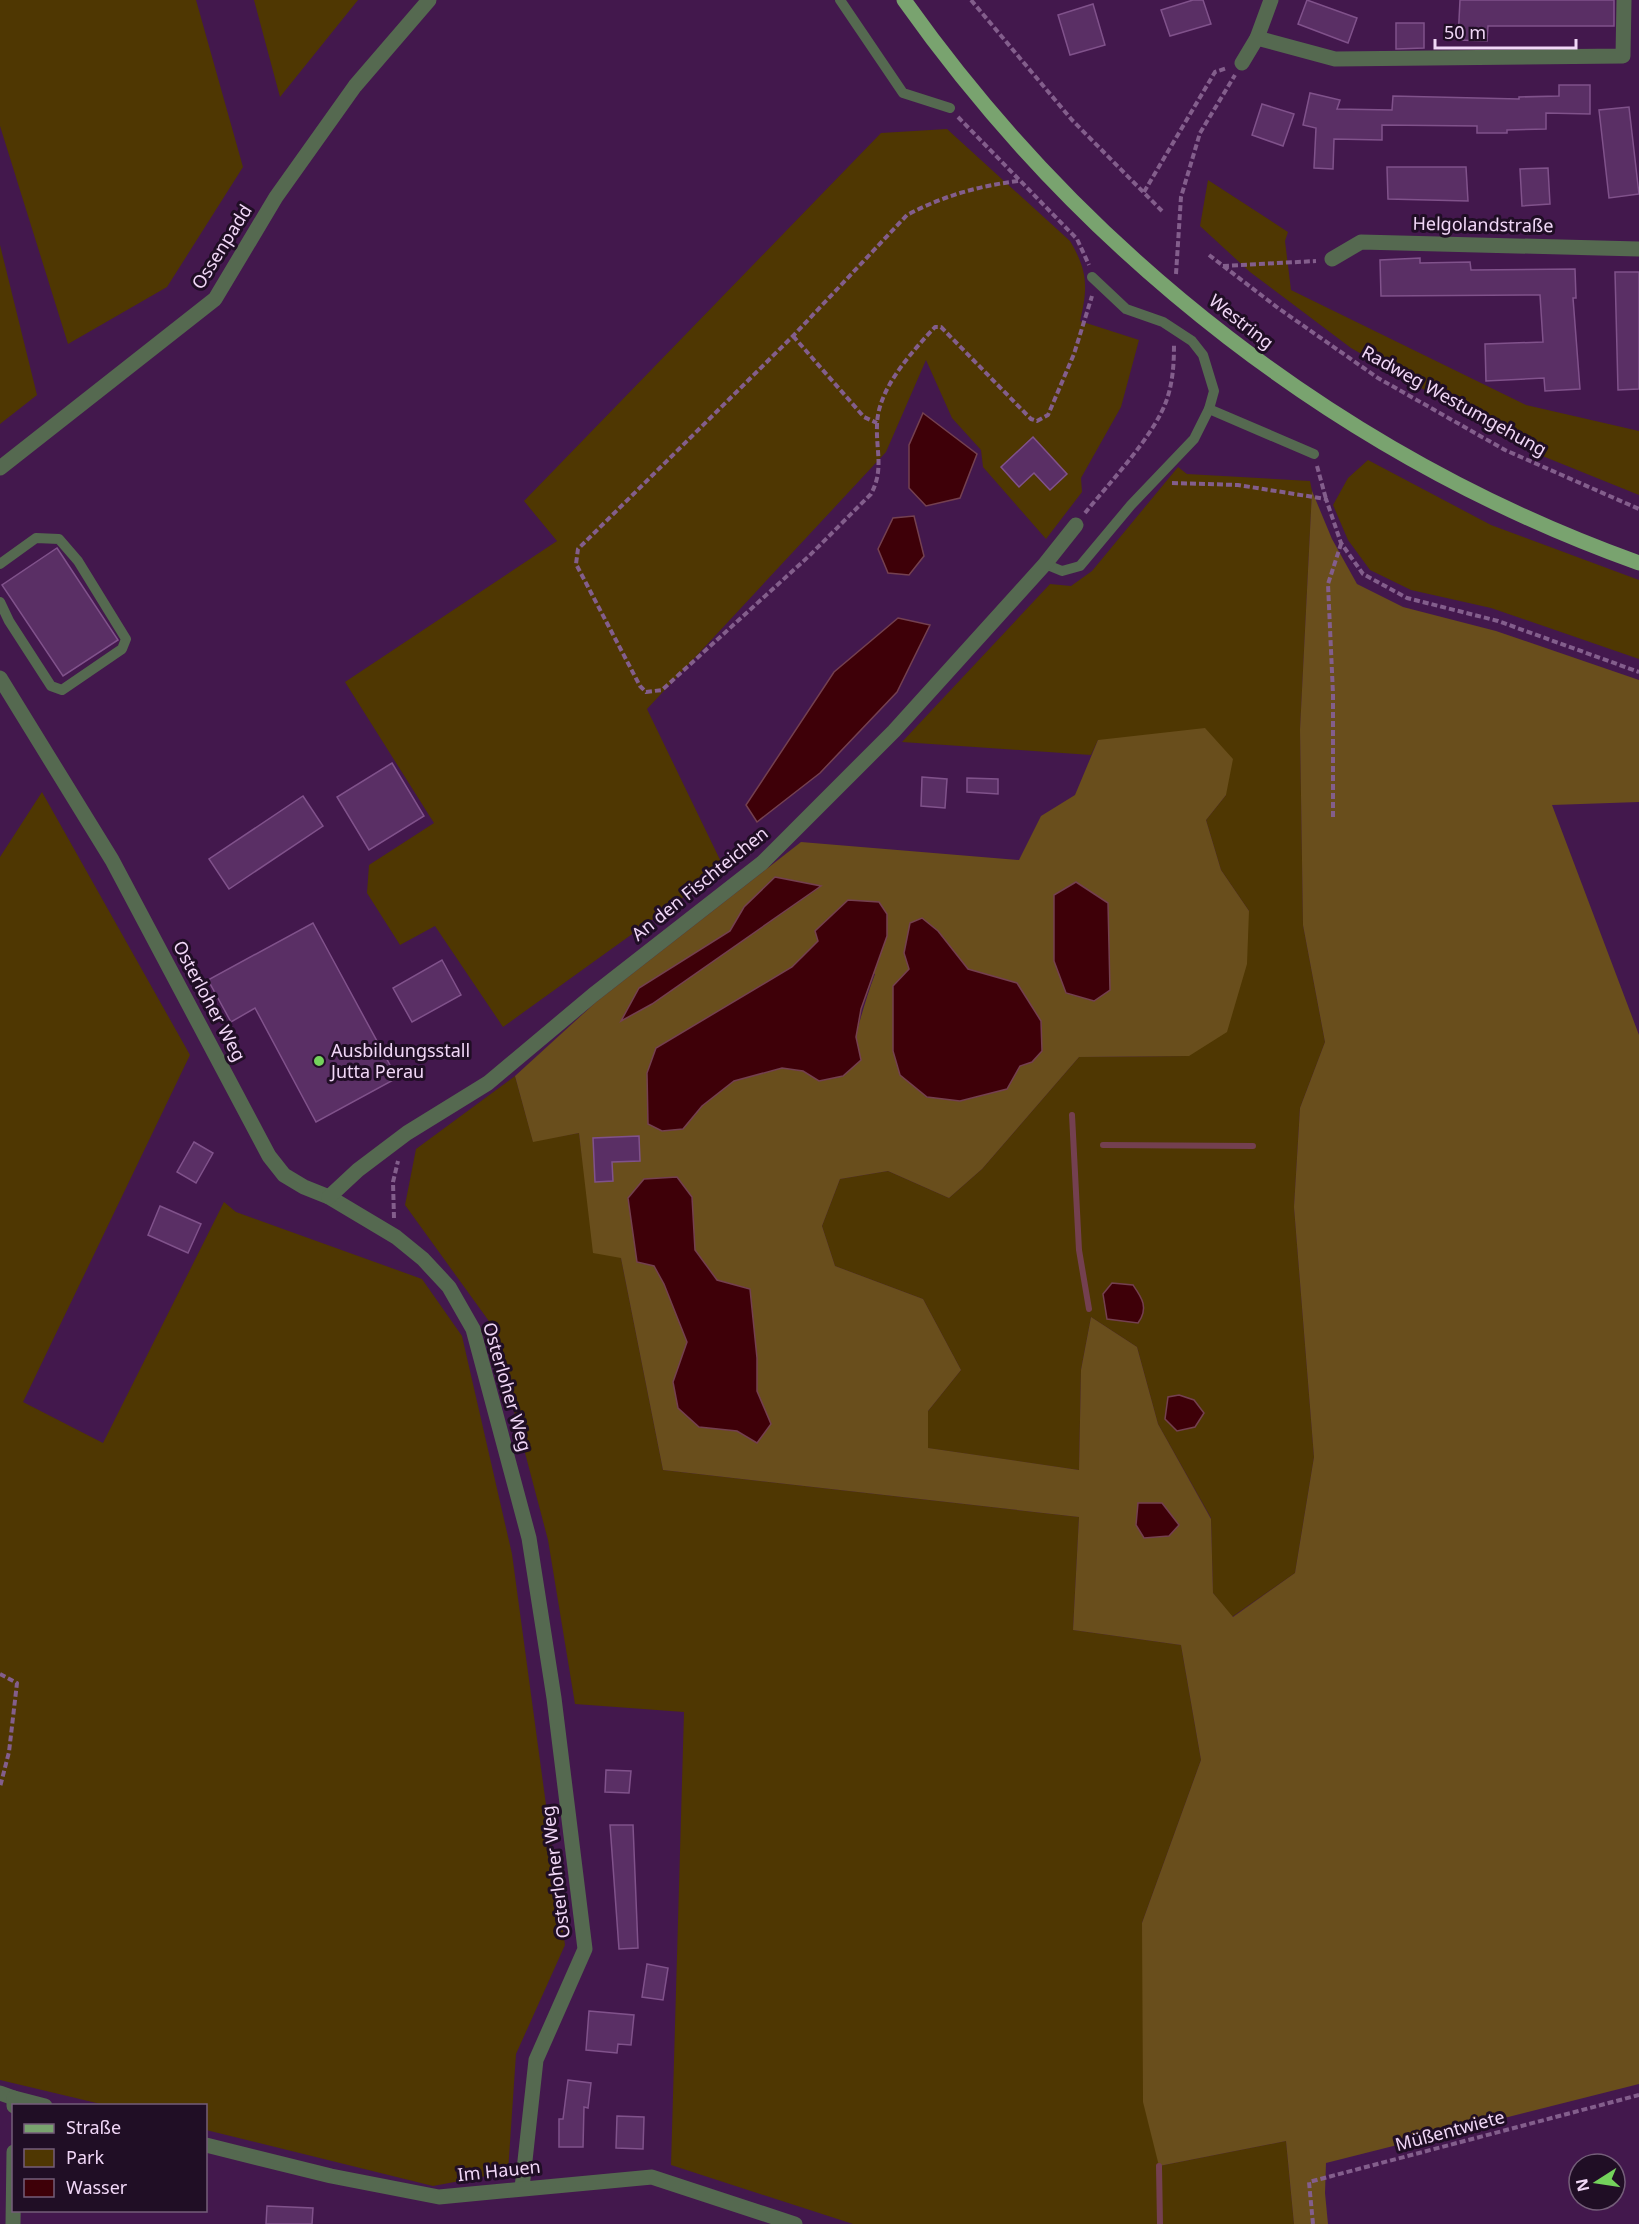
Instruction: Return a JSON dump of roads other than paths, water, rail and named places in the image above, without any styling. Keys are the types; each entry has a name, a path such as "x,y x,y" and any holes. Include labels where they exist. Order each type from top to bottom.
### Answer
{"main road":[{"name":"Westring","path":"904,0 936,45 998,122 1051,178 1101,229 1223,334 1285,380 1423,465 1554,530 1639,563"}],"street":[{"name":"Ossenpadd","path":"0,468 215,299 276,197 302,160 355,86 429,0"},
{"path":"1242,63 1257,39 1270,0"},
{"path":"1257,39 1335,59 1623,56 1624,0"},
{"name":"Helgolandstraße","path":"1332,260 1362,242 1639,249"},
{"name":"An den Fischteichen","path":"328,1197 358,1170 407,1133 488,1083 593,995 762,863 894,731 1045,564 1076,525"},
{"name":"Osterloher Weg","path":"0,678 112,860 269,1156 284,1175 328,1197 396,1237 423,1259 449,1287 473,1329 529,1538 554,1698 585,1949 536,2060 522,2188"},
{"path":"9,2099 35,2104"},
{"name":"Im Hauen","path":"207,2145 331,2176 439,2197 652,2177 795,2224"}],"lane":[{"path":"840,0 903,93 950,108"},
{"path":"1045,564 1062,572 1080,566 1150,485 1194,440 1209,409 1214,391 1203,355 1192,341 1163,322 1126,309 1092,277"},
{"path":"1209,409 1314,454"},
{"path":"0,564 36,538 59,539 78,561 126,639 122,649 62,690 51,686 9,621 0,602"}],"water":[{"path":"923,413 977,454 960,498 926,506 909,488 909,445"},
{"path":"914,516 924,556 909,575 888,573 878,549 893,518"},
{"path":"898,618 930,625 897,692 820,773 757,822 746,805 834,672"},
{"path":"775,877 821,886 652,1004 621,1021 639,988 730,931 744,907"},
{"path":"1076,882 1108,903 1110,990 1094,1001 1066,993 1054,961 1054,895"},
{"path":"848,900 879,902 887,914 887,936 861,1009 856,1037 861,1060 843,1076 819,1081 803,1071 782,1068 734,1081 702,1106 683,1129 662,1131 648,1124 647,1073 656,1048 792,967 818,941 815,931"},
{"path":"922,918 938,931 968,969 1017,983 1041,1021 1042,1051 1032,1062 1020,1066 1007,1089 960,1101 927,1097 900,1075 893,1051 893,986 909,969 904,953 910,923"},
{"path":"677,1177 692,1197 695,1250 717,1280 750,1289 757,1358 757,1391 771,1424 757,1443 737,1431 699,1427 678,1408 673,1382 687,1342 664,1284 654,1266 637,1262 628,1198 644,1179"},
{"path":"1112,1283 1133,1285 1144,1308 1138,1323 1107,1319 1103,1294"},
{"path":"1179,1395 1194,1400 1204,1413 1195,1427 1177,1431 1165,1419 1168,1397"},
{"path":"1138,1503 1162,1503 1179,1525 1169,1536 1144,1538 1136,1525"}],"waterway":[{"path":"1072,1115 1079,1250 1089,1309"},
{"path":"1103,1145 1253,1146"},
{"path":"1159,2166 1160,2224"}],"place":[{"name":"Ausbildungsstall Jutta Perau","path":"319,1061"}]}
